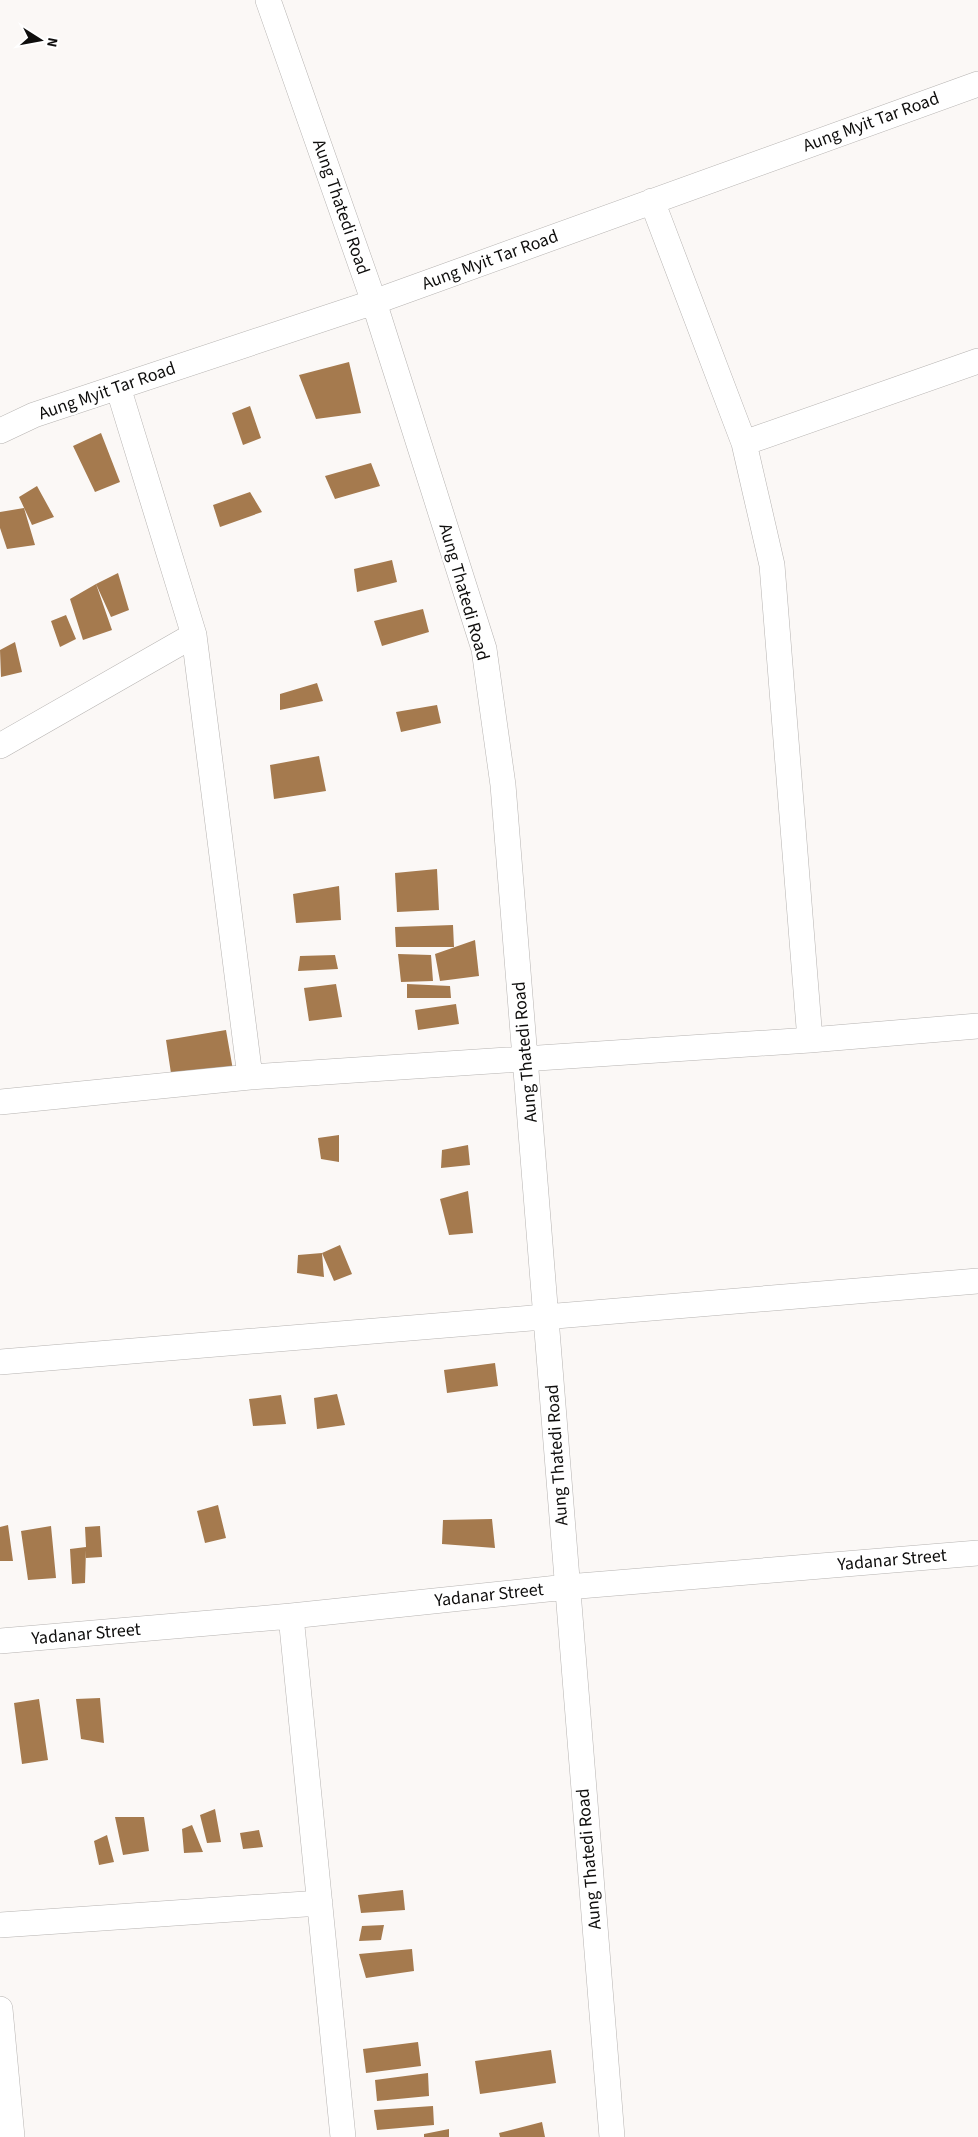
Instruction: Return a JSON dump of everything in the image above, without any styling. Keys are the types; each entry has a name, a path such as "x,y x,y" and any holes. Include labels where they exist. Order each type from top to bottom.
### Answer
{"street":[{"name":"Aung Thatedi Road","path":"268,0 374,302 484,649 503,786 612,2137"},
{"name":"Aung Myit Tar Road","path":"0,430 34,415 374,302 978,84"},
{"path":"652,201 744,442 772,565 810,1040"},
{"path":"744,442 978,361"},
{"path":"118,387 194,635 250,1077"},
{"path":"0,746 194,635"},
{"path":"0,1102 250,1077 810,1040 978,1026"},
{"path":"0,1362 978,1281"},
{"name":"Yadanar Street","path":"0,1641 291,1616 567,1587 978,1553"},
{"path":"291,1616 343,2137"},
{"path":"0,1926 320,1903"},
{"path":"0,2009 12,2137"}],"building":[{"path":"349,362 361,413 316,419 299,375"},
{"path":"250,406 261,438 243,445 232,413"},
{"path":"101,433 120,482 95,492 73,446"},
{"path":"371,463 380,486 335,499 325,476"},
{"path":"37,486 54,517 32,525 19,497"},
{"path":"250,492 262,512 220,527 213,505"},
{"path":"24,508 35,545 7,549 0,528 0,512"},
{"path":"392,560 397,582 357,592 354,569"},
{"path":"118,573 129,610 111,617 96,584"},
{"path":"96,584 112,630 83,640 70,599"},
{"path":"423,609 429,632 382,646 374,621"},
{"path":"66,615 76,639 60,647 51,621"},
{"path":"15,642 22,672 1,677 0,650"},
{"path":"317,683 323,701 280,710 280,694"},
{"path":"437,705 441,723 401,732 396,712"},
{"path":"319,756 326,791 274,799 270,765"},
{"path":"437,869 439,910 397,912 395,873"},
{"path":"339,886 341,920 296,923 293,894"},
{"path":"453,925 454,947 396,947 395,927"},
{"path":"475,940 479,976 440,981 435,954"},
{"path":"398,954 431,955 433,981 401,982"},
{"path":"335,955 338,969 298,971 300,956"},
{"path":"336,984 342,1017 309,1021 304,988"},
{"path":"407,984 450,986 451,998 407,998"},
{"path":"456,1004 459,1024 418,1030 415,1010"},
{"path":"226,1030 233,1070 172,1080 166,1040"},
{"path":"339,1135 339,1162 321,1159 318,1138"},
{"path":"468,1145 470,1165 441,1168 442,1150"},
{"path":"468,1191 473,1233 449,1235 440,1199"},
{"path":"340,1245 352,1274 334,1281 322,1253"},
{"path":"322,1253 324,1277 297,1273 298,1255"},
{"path":"495,1363 498,1386 447,1393 444,1370"},
{"path":"337,1394 345,1425 317,1429 314,1398"},
{"path":"281,1395 286,1424 253,1426 249,1399"},
{"path":"218,1505 226,1538 205,1543 197,1511"},
{"path":"492,1519 495,1548 442,1544 443,1520"},
{"path":"8,1525 13,1561 0,1561 0,1527"},
{"path":"51,1526 56,1578 28,1580 21,1531"},
{"path":"100,1526 102,1557 86,1558 86,1550 85,1583 72,1584 70,1549 86,1547 85,1527"},
{"path":"100,1698 104,1743 81,1739 76,1699"},
{"path":"39,1699 48,1760 22,1764 14,1703"},
{"path":"215,1809 221,1842 207,1843 200,1815"},
{"path":"115,1817 144,1817 149,1851 123,1855"},
{"path":"192,1825 203,1852 184,1853 182,1829"},
{"path":"259,1830 263,1847 243,1849 240,1833"},
{"path":"107,1835 114,1862 99,1865 94,1841"},
{"path":"403,1890 405,1910 361,1913 358,1895"},
{"path":"384,1925 381,1940 359,1941 362,1926"},
{"path":"412,1949 414,1971 366,1978 359,1954"},
{"path":"418,2042 421,2066 366,2073 363,2049"},
{"path":"551,2050 556,2083 480,2094 475,2061"},
{"path":"428,2073 429,2096 377,2101 375,2080"},
{"path":"433,2106 434,2125 377,2130 374,2110"},
{"path":"542,2122 545,2137 500,2137 499,2133"},
{"path":"449,2129 449,2137 424,2137 424,2134"}]}
